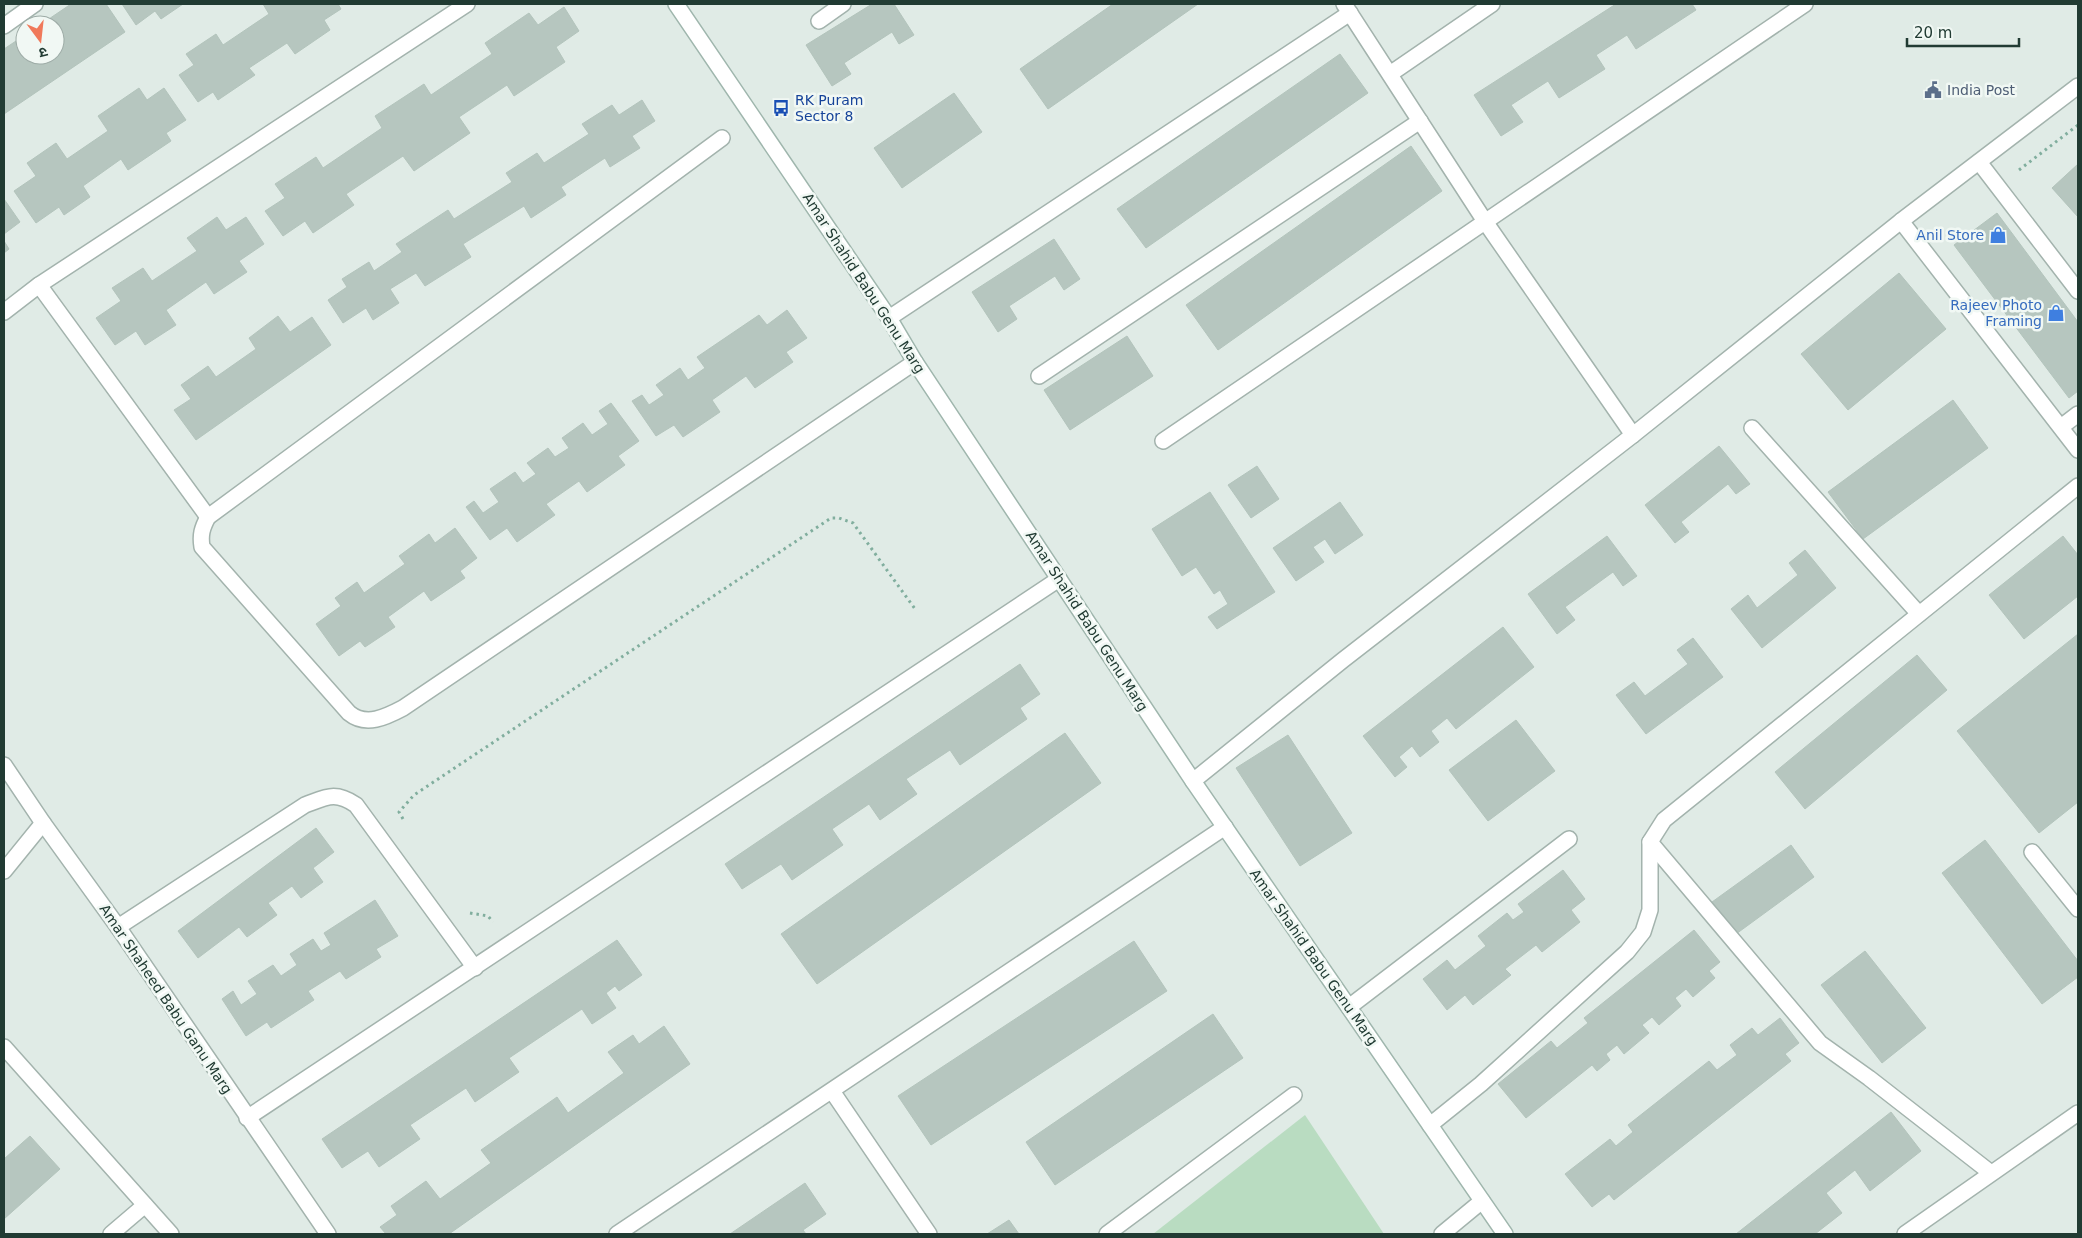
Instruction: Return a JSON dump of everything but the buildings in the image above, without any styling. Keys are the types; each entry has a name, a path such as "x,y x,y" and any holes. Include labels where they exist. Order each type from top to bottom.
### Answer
{"street":[{"path":"4,26 35,4"},
{"path":"4,312 39,285 466,4"},
{"name":"Amar Shahid Babu Genu Marg","path":"676,4 889,318 915,362 1192,781 1505,1234"},
{"path":"819,20 842,4"},
{"path":"1390,74 1492,4"},
{"path":"1163,441 1486,223 1805,4"},
{"path":"889,318 1347,8 1486,223 1633,435"},
{"path":"1192,781 1343,660 1633,435 1901,221 2078,86"},
{"path":"1039,376 1420,121"},
{"path":"722,138 208,517 202,527 200,536 202,547 349,714 355,719 369,721 387,716 403,708 915,362"},
{"path":"1979,162 2078,291"},
{"path":"1901,221 2078,450"},
{"path":"39,285 208,517"},
{"path":"2061,427 2078,414"},
{"path":"1752,428 1919,614"},
{"path":"1430,1125 1480,1084 1627,952 1643,932 1650,910 1650,842 1664,820 2078,486"},
{"path":"247,1118 1059,579"},
{"name":"Amar Shaheed Babu Ganu Marg","path":"4,765 118,927 328,1234"},
{"path":"118,927 305,805 328,796 343,797 356,805 475,968"},
{"path":"4,872 43,823"},
{"path":"617,1234 1225,827"},
{"path":"1349,1007 1569,839"},
{"path":"1650,842 1820,1043 1870,1078 1992,1173"},
{"path":"2032,852 2078,909"},
{"path":"4,1047 171,1234"},
{"path":"832,1091 929,1234"},
{"path":"1108,1234 1294,1095"},
{"path":"1904,1234 2078,1113"},
{"path":"1442,1234 1482,1201"},
{"path":"111,1234 145,1205"}],"path":[{"path":"1998,186 2078,125"},
{"path":"407,827 400,812 414,795 831,518 839,518 852,523 915,608"},
{"path":"466,910 473,914 488,916 509,945"}],"green space":[{"path":"1305,1115 1384,1234 1153,1234"}],"place":[{"name":"India Post","path":"1933,90"},
{"name":"RK Puram Sector 8","path":"781,108"},
{"name":"Anil Store","path":"1998,235"},
{"name":"Rajeev Photo Framing","path":"2056,313"}]}
